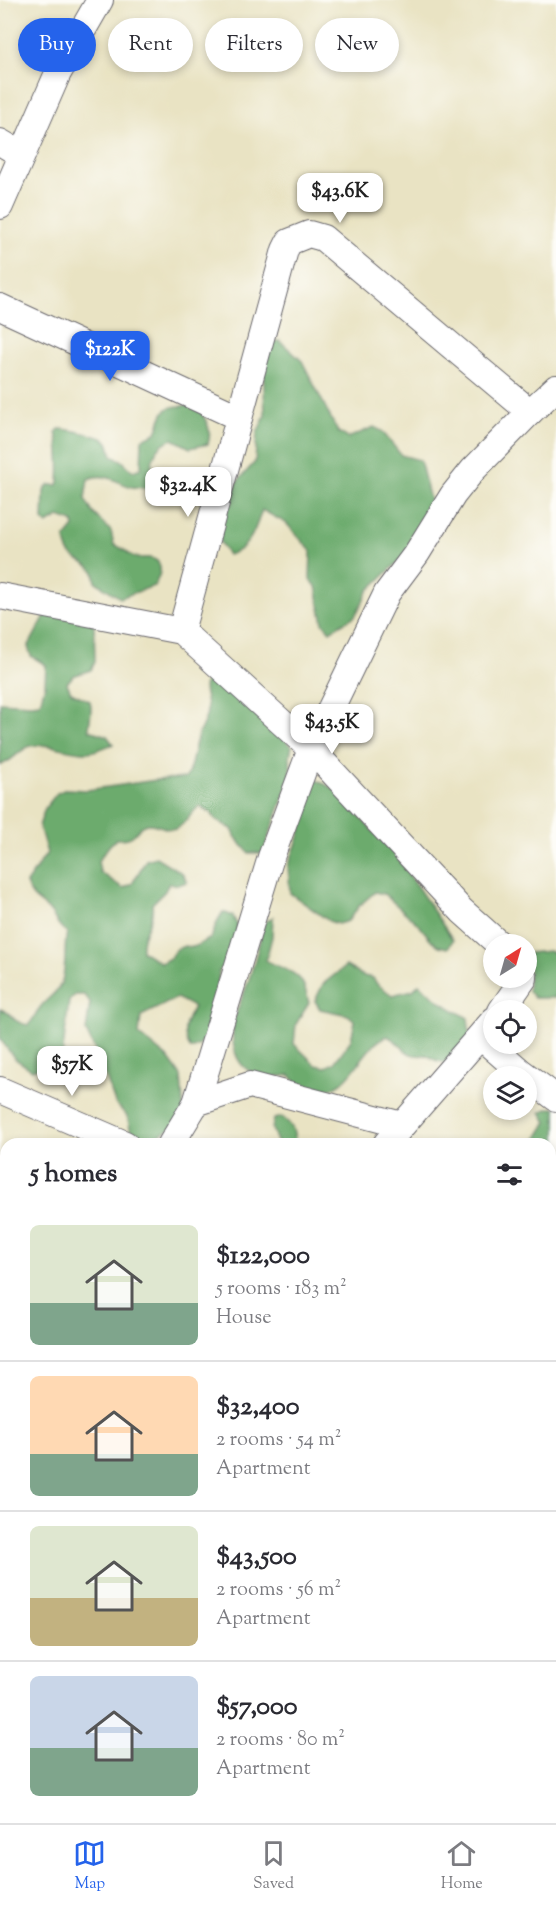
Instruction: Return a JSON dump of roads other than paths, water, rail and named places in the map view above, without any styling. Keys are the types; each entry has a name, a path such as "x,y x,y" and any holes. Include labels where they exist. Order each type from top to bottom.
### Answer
{"street":[{"path":"0,206 58,73 100,0"},
{"path":"0,142 22,155"},
{"path":"181,631 238,417 289,242 309,234 323,238 530,412"},
{"path":"0,307 238,417"},
{"path":"175,1138 196,1103 271,857 310,749 387,593 417,553 453,495 473,470 556,388"},
{"path":"0,596 181,631 310,749 462,911 488,934"},
{"path":"391,1138 483,1033"},
{"path":"214,1040 222,1065 235,1079 250,1085 402,1125"},
{"path":"507,1054 521,1072 556,1098"},
{"path":"196,1103 250,1085"},
{"path":"0,1090 111,1138"}]}
